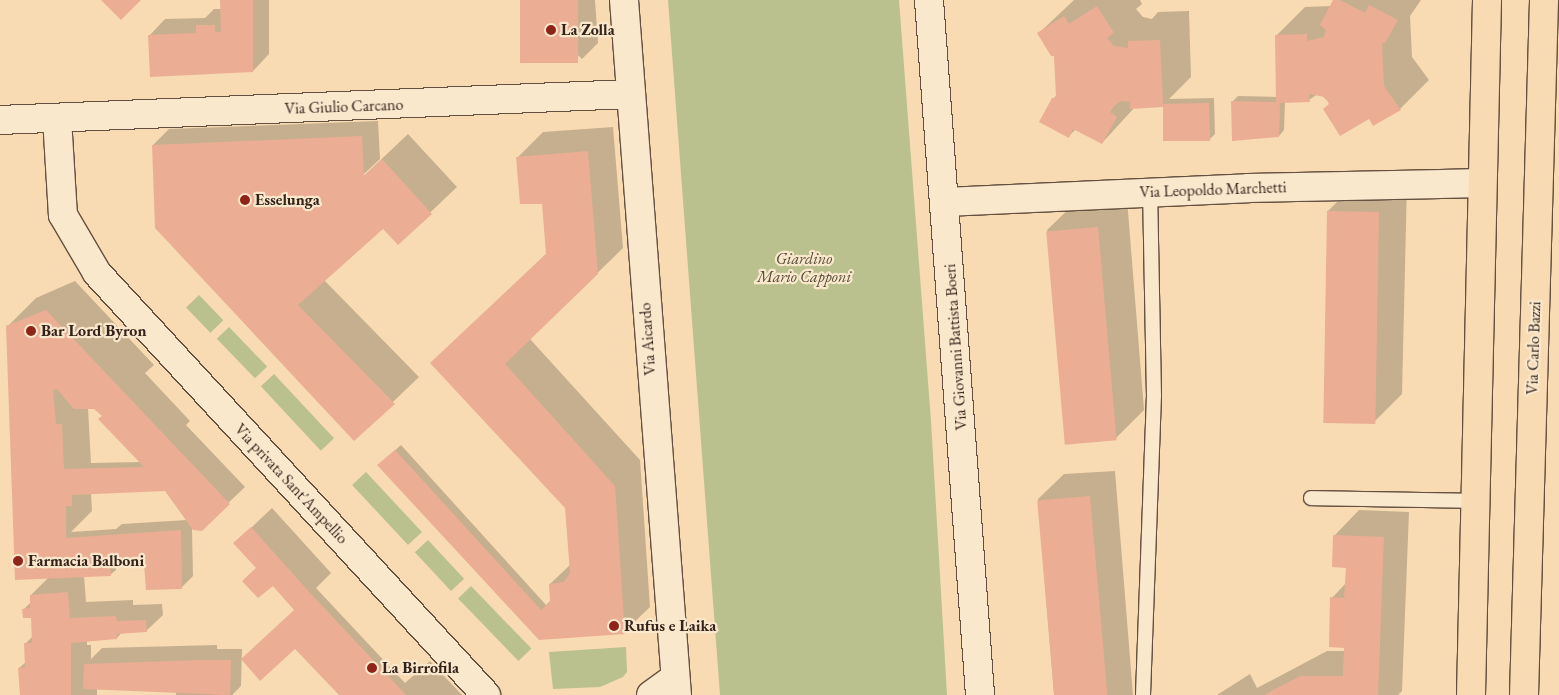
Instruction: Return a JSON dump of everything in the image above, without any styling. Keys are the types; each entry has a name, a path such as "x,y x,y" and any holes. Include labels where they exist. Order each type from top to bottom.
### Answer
{"main road":[{"path":"1472,695 1481,183 1487,0"},
{"name":"Via Carlo Bazzi","path":"1524,695 1544,0"}],"street":[{"name":"Via Aicardo","path":"624,0 676,687 651,695"},
{"name":"Via Giovanni Battista Boeri","path":"929,0 980,695"},
{"name":"Via Giulio Carcano","path":"0,120 630,94"},
{"name":"Via privata Sant'Ampellio","path":"57,118 62,215 97,273 486,695"},
{"name":"Via Leopoldo Marchetti","path":"945,202 1248,188 1481,183"}],"lane":[{"path":"1143,695 1154,396 1150,192"},
{"path":"1311,498 1475,501"}],"green space":[{"name":"Giardino Mario Capponi","path":"668,0 899,0 931,421 947,695 720,695"},
{"path":"199,295 223,320 210,333 186,308"},
{"path":"229,327 267,367 255,378 217,339"},
{"path":"274,374 334,438 321,451 261,386"},
{"path":"366,472 422,532 408,545 352,485"},
{"path":"428,540 464,579 451,591 415,552"},
{"path":"471,586 531,649 518,661 458,599"},
{"path":"626,647 627,672 623,677 600,687 553,689 549,652"}],"building":[{"path":"101,0 141,0 121,20"},
{"path":"220,0 253,0 253,72 150,77 148,35 196,33 196,25 215,25 215,32 221,32"},
{"name":"La Zolla","path":"520,0 578,0 578,63 520,63"},
{"path":"1333,0 1340,0 1365,13 1369,5 1398,20 1385,43 1382,43 1384,86 1401,110 1373,126 1369,119 1340,136 1323,109 1329,104 1325,97 1309,94 1310,102 1280,103 1279,137 1232,141 1231,101 1276,102 1275,35 1307,34 1307,41 1324,37 1326,30 1320,25"},
{"path":"1097,6 1114,33 1107,38 1114,46 1128,48 1128,41 1160,40 1163,104 1209,103 1210,141 1163,141 1163,107 1130,109 1130,102 1121,101 1110,112 1117,117 1102,144 1073,129 1069,138 1039,122 1052,98 1056,98 1054,56 1051,56 1037,33 1064,16 1069,24"},
{"path":"362,136 364,176 382,159 432,214 398,245 383,229 298,305 395,404 354,441 155,228 152,145"},
{"path":"588,151 598,274 505,364 615,486 625,634 539,640 377,465 395,450 541,610 550,602 549,584 564,582 570,573 565,508 430,363 546,254 542,204 520,204 516,157"},
{"path":"1327,211 1379,212 1375,424 1323,423"},
{"path":"1098,227 1117,440 1065,445 1046,232"},
{"path":"46,310 230,504 202,531 193,530 165,491 72,495 72,506 66,506 66,538 181,530 182,589 146,590 144,563 110,565 111,576 15,580 6,326","holes":["57,389 74,409 94,409 102,416 98,419 144,467 64,469 62,424 56,424 53,390"]},
{"path":"1090,496 1107,695 1054,695 1037,501"},
{"path":"251,527 406,695 339,695 295,649 260,681 241,659 294,610 273,586 258,598 242,581 256,568 233,543"},
{"path":"1333,535 1384,537 1378,695 1264,695 1300,676 1343,676 1344,648 1329,647 1330,597 1344,598 1346,568 1332,567"},
{"path":"68,592 70,618 116,616 117,621 146,620 147,632 117,634 117,639 71,643 71,695 20,695 18,668 25,667 24,643 32,643 31,618 23,618 22,609 30,608 30,595"},
{"path":"231,660 230,695 83,689 84,664"}],"place":[{"name":"La Zolla","path":"551,30"},
{"name":"Esselunga","path":"245,200"},
{"name":"Bar Lord Byron","path":"31,331"},
{"name":"Farmacia Balboni","path":"18,561"},
{"name":"Rufus e Laika","path":"614,626"},
{"name":"La Birrofila","path":"372,668"}]}
